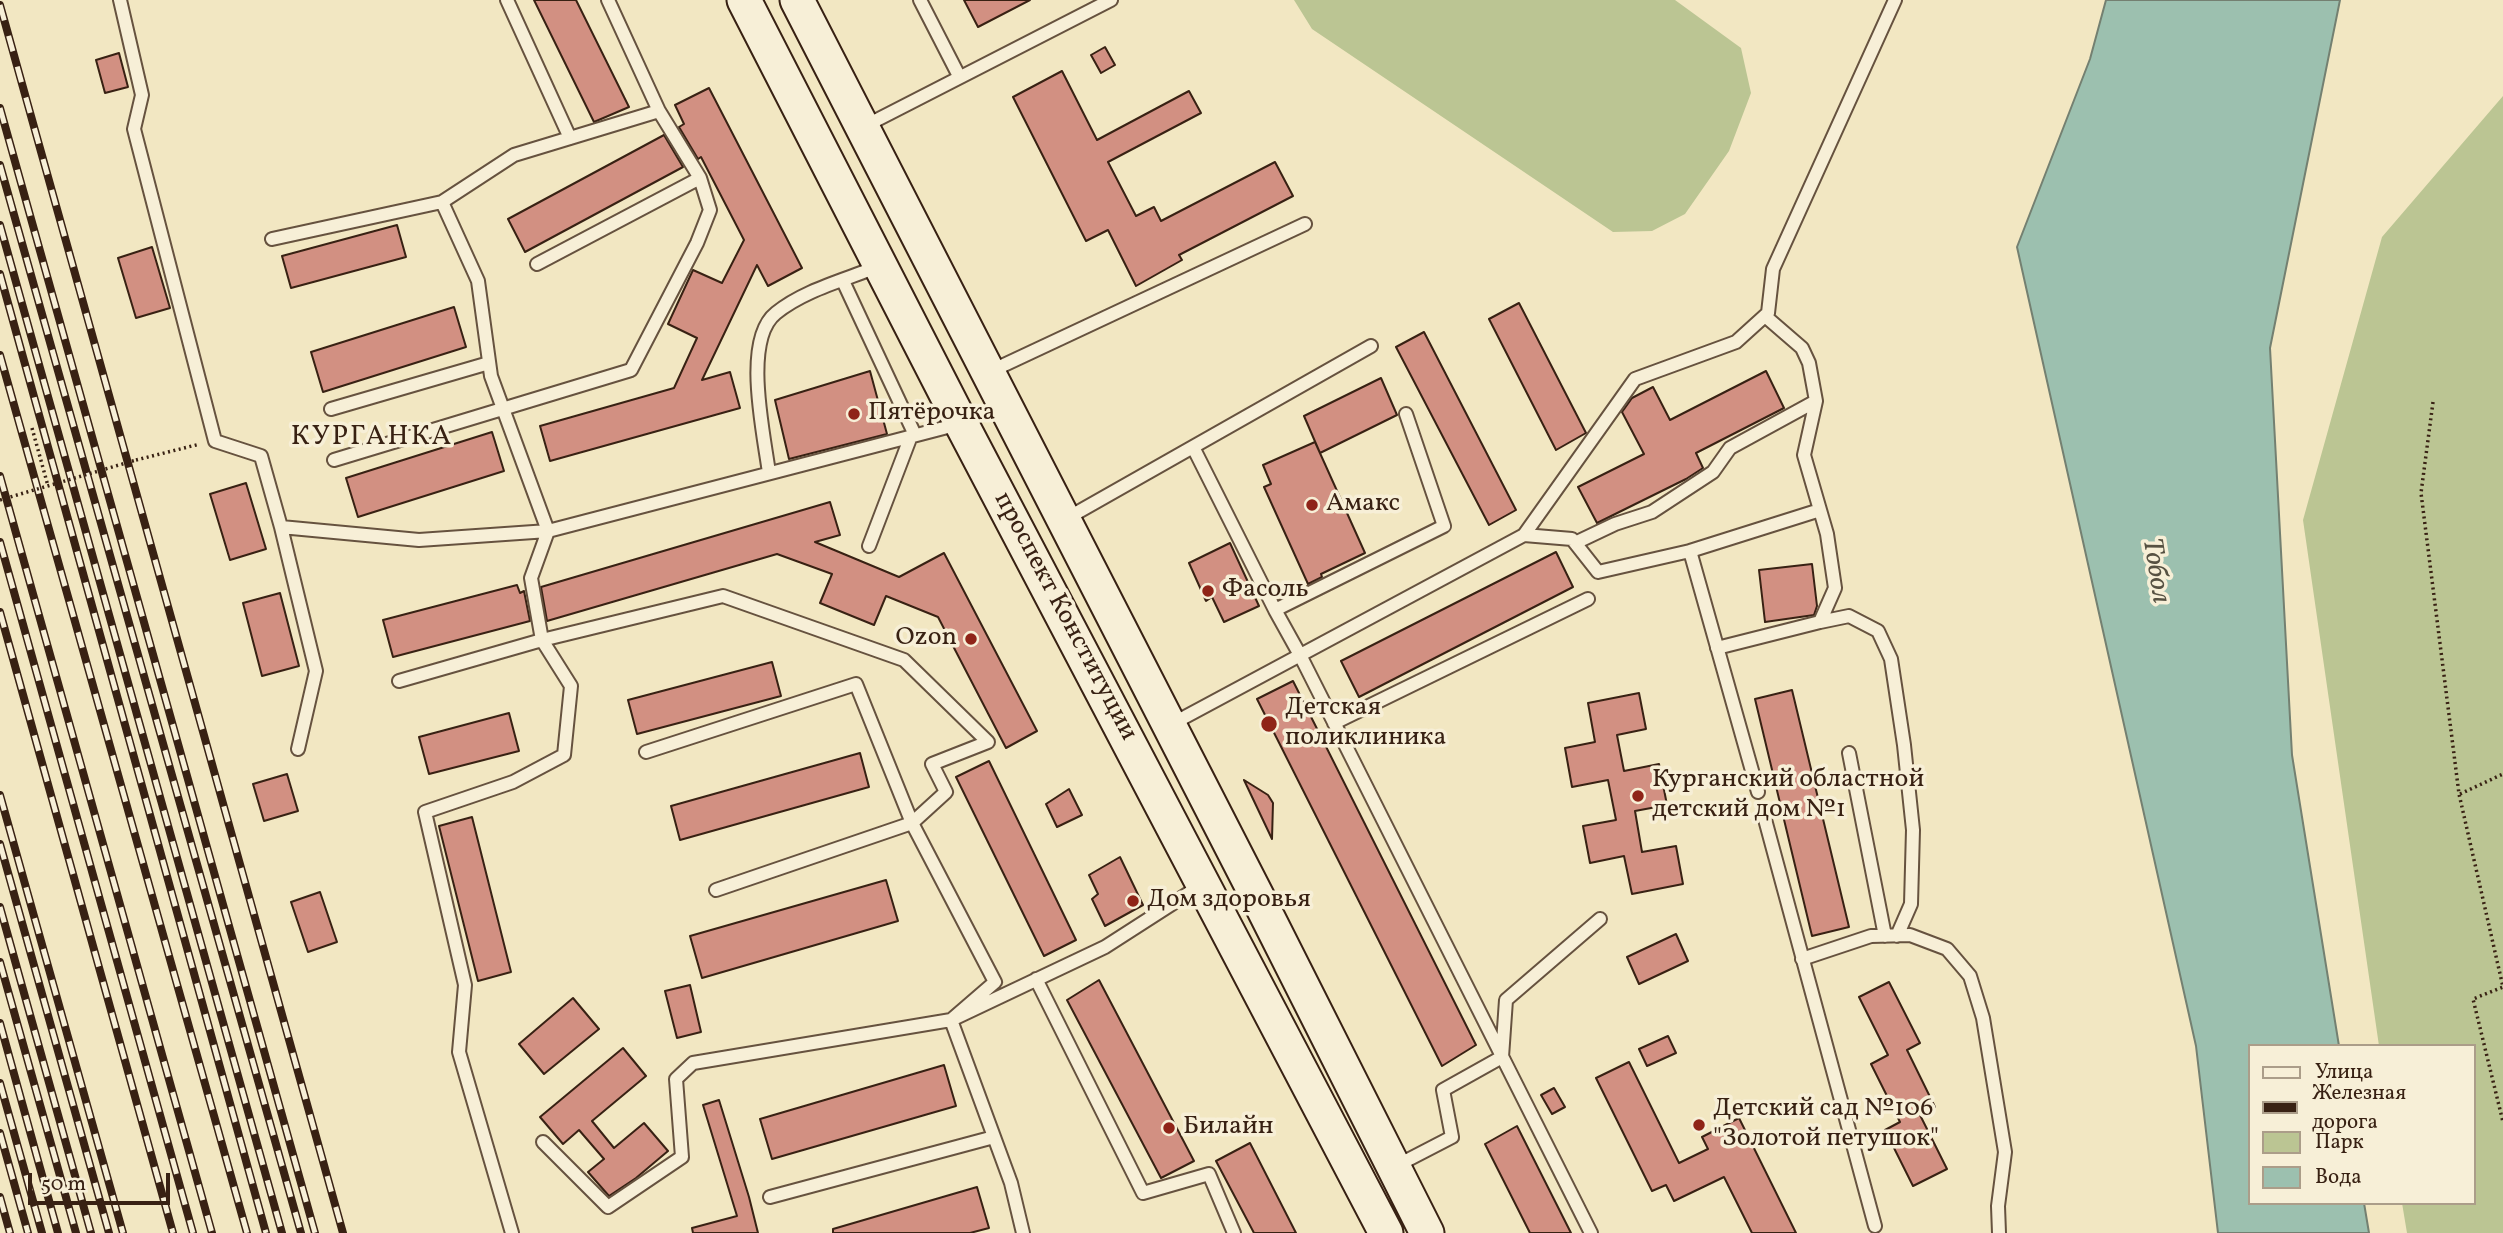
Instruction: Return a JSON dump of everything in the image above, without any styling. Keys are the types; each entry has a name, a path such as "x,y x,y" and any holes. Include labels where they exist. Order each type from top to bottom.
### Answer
{"main road":[{"name":"проспект Конституции","path":"744,0 961,424 1114,711 1385,1233"},
{"name":"проспект Конституции","path":"797,0 1427,1233"},
{"path":"961,424 1003,402"},
{"path":"1114,711 1151,691"},
{"path":"1360,1185 1393,1168"}],"lane":[{"path":"120,0 142,95 134,129 215,440 261,456 316,671 298,749"},
{"path":"507,0 570,138"},
{"path":"334,460 631,370 697,243 710,210 700,178 659,111 608,0"},
{"path":"920,0 959,76"},
{"path":"861,128 1111,0"},
{"path":"1168,725 1524,536 1635,379 1736,342 1765,316 1768,313 1773,269 1895,0"},
{"path":"272,239 442,202 514,155 659,111"},
{"path":"537,264 700,178"},
{"path":"442,202 478,281 491,376 548,531 531,578 542,640 571,686 564,755 513,782 425,812 466,985 459,1052 512,1233"},
{"path":"989,372 1305,223"},
{"path":"769,473 757,377 759,337 774,314 800,298 880,265"},
{"path":"843,281 913,436 869,546"},
{"path":"1765,316 1802,348 1810,363 1816,401 1804,455 1827,534 1835,588 1821,622"},
{"path":"1064,520 1371,346"},
{"path":"331,409 489,363"},
{"path":"1576,543 1615,524 1653,512 1713,472 1730,448 1816,401"},
{"path":"1275,610 1444,526 1406,414"},
{"path":"281,527 419,540 548,531 961,424"},
{"path":"1193,447 1591,1233"},
{"path":"1524,536 1572,539 1598,572 1690,551 1820,510"},
{"path":"1690,551 1758,792"},
{"path":"398,681 542,640 723,596 904,660 988,742 932,764 946,792 912,822 716,890"},
{"path":"1334,723 1588,599"},
{"path":"1717,648 1849,616 1878,631 1891,659 1913,830 1911,904 1891,936"},
{"path":"646,752 856,684 912,822 995,982 951,1020"},
{"path":"1849,753 1891,936"},
{"path":"1763,812 1875,1226"},
{"path":"543,1142 608,1207 682,1157 676,1079 693,1063 951,1020 1105,947 1203,883"},
{"path":"1502,1057 1506,1000 1600,919"},
{"path":"1802,959 1871,936 1910,935 1947,949 1970,976 1983,1018 2005,1152 1998,1206 1999,1233"},
{"path":"1036,979 1143,1193 1209,1174 1234,1233"},
{"path":"951,1020 1012,1182 1023,1233"},
{"path":"1393,1168 1452,1137 1443,1090 1502,1057"},
{"path":"770,1197 995,1137"}],"path":[{"path":"2433,402 2421,493 2459,794 2503,987 2473,999 2503,1122"},
{"path":"32,428 48,486"},
{"path":"0,500 215,440"},
{"path":"2459,794 2503,774"}],"green space":[{"path":"1294,0 1675,0 1741,48 1751,93 1729,151 1685,214 1652,231 1613,232 1312,29"},
{"path":"2503,96 2503,1233 2407,1233 2402,1205 2475,1205 2475,1044 2379,1044 2303,520 2382,237"}],"water":[{"name":"Тобол","path":"2106,0 2340,0 2270,348 2292,755 2339,1044 2248,1044 2248,1205 2364,1205 2369,1233 2218,1233 2196,1046 2017,247 2090,59"}],"building":[{"path":"534,0 576,0 629,107 594,122"},
{"path":"964,0 1030,0 978,27"},
{"path":"1105,47 1115,65 1101,73 1091,55"},
{"path":"119,53 128,87 105,93 96,60"},
{"path":"1062,71 1097,140 1189,91 1201,113 1108,162 1136,216 1154,207 1161,221 1275,162 1293,196 1179,255 1182,260 1136,286 1108,230 1086,241 1013,97"},
{"path":"709,88 802,268 768,286 757,265 702,380 730,372 740,408 550,461 540,426 674,388 697,338 668,324 693,270 722,283 744,240 701,157 698,159 679,127 684,124 675,105"},
{"path":"664,135 683,167 525,252 508,219"},
{"path":"397,225 406,257 291,288 282,256"},
{"path":"152,247 170,308 136,318 118,258"},
{"path":"1519,303 1586,433 1556,450 1489,319"},
{"path":"454,307 466,347 323,392 311,352"},
{"path":"1424,332 1516,510 1489,525 1396,347"},
{"path":"870,371 887,434 789,459 775,400"},
{"path":"1766,371 1784,408 1696,453 1703,468 1686,479 1597,523 1578,487 1644,454 1622,412 1632,398 1653,387 1670,420"},
{"path":"1381,378 1397,415 1320,453 1304,416"},
{"path":"492,432 504,471 358,517 346,478"},
{"path":"1315,442 1365,553 1321,574 1322,577 1308,584 1264,487 1271,484 1263,465"},
{"path":"246,483 266,549 230,560 210,494"},
{"path":"830,502 840,535 815,542 899,577 944,553 1037,731 1006,748 938,617 886,596 874,625 820,603 832,574 777,554 547,621 541,587"},
{"path":"1230,543 1259,606 1224,622 1212,597 1206,601 1189,563"},
{"path":"1556,552 1573,587 1359,697 1341,661"},
{"path":"1812,564 1817,606 1814,615 1765,622 1759,570"},
{"path":"517,585 520,593 524,591 530,621 393,657 383,620"},
{"path":"280,593 299,666 262,676 243,603"},
{"path":"772,662 781,696 637,734 628,700"},
{"path":"1293,681 1476,1045 1442,1066 1257,699"},
{"path":"1792,690 1849,927 1812,936 1755,699"},
{"name":"Курганский областной детский дом №1","path":"1639,693 1646,729 1617,735 1624,771 1659,764 1667,805 1635,811 1642,852 1676,846 1683,884 1632,894 1624,856 1590,863 1583,826 1616,820 1608,780 1572,787 1565,748 1595,742 1588,703"},
{"path":"509,713 519,751 429,774 419,737"},
{"path":"860,753 869,787 680,840 671,806"},
{"path":"989,761 1076,940 1044,956 956,777"},
{"path":"287,774 298,811 264,821 253,784"},
{"path":"1244,780 1268,795 1273,803 1272,839"},
{"path":"1069,789 1082,815 1057,827 1046,804"},
{"path":"472,817 511,972 478,981 439,826"},
{"path":"1120,857 1143,905 1105,926 1092,899 1098,894 1089,875"},
{"path":"886,880 898,921 702,978 690,936"},
{"path":"320,892 337,942 308,952 291,902"},
{"path":"1676,934 1688,961 1639,984 1627,957"},
{"path":"1099,980 1194,1161 1161,1178 1067,1000"},
{"path":"1889,982 1920,1043 1907,1050 1935,1107 1920,1115 1947,1169 1913,1186 1885,1130 1900,1122 1871,1064 1888,1055 1859,997"},
{"path":"690,985 701,1032 677,1038 665,991"},
{"path":"573,998 599,1029 544,1074 519,1044"},
{"path":"1668,1036 1676,1053 1647,1066 1639,1049"},
{"path":"623,1048 646,1076 592,1121 614,1148 644,1123 668,1151 609,1196 588,1172 604,1159 579,1130 563,1144 540,1117"},
{"path":"1629,1062 1679,1163 1708,1149 1702,1137 1739,1118 1796,1233 1752,1233 1724,1177 1674,1201 1666,1185 1652,1191 1596,1078"},
{"path":"944,1065 956,1106 772,1159 760,1119"},
{"path":"1554,1088 1565,1107 1552,1114 1541,1095"},
{"path":"719,1100 758,1233 693,1233 692,1228 737,1216 703,1105"},
{"path":"1517,1126 1571,1233 1530,1233 1485,1144"},
{"path":"1250,1143 1296,1233 1254,1233 1216,1161"},
{"path":"977,1187 989,1228 970,1233 833,1233 833,1229"}],"railway":[{"path":"0,5 343,1233"},
{"path":"0,108 315,1233"},
{"path":"0,165 301,1233"},
{"path":"0,225 282,1233"},
{"path":"0,274 266,1233"},
{"path":"0,355 247,1233"},
{"path":"0,476 212,1233"},
{"path":"0,542 193,1233"},
{"path":"0,612 173,1233"},
{"path":"0,795 123,1233"},
{"path":"0,844 109,1233"},
{"path":"0,907 91,1233"},
{"path":"0,962 76,1233"},
{"path":"0,1023 58,1233"},
{"path":"0,1083 42,1233"},
{"path":"0,1133 28,1233"},
{"path":"0,1197 10,1233"}],"place":[{"name":"Пятёрочка","path":"854,414"},
{"name":"Амакс","path":"1312,505"},
{"name":"Фасоль","path":"1208,591"},
{"name":"Ozon","path":"971,639"},
{"name":"Детская поликлиника","path":"1269,724"},
{"name":"Курганский областной детский дом №1","path":"1638,796"},
{"name":"Дом здоровья","path":"1133,901"},
{"name":"Детский сад №106 \"Золотой петушок\"","path":"1699,1125"},
{"name":"Билайн","path":"1169,1128"}],"district":[{"name":"КУРГАНКА","path":"372,439"}]}
